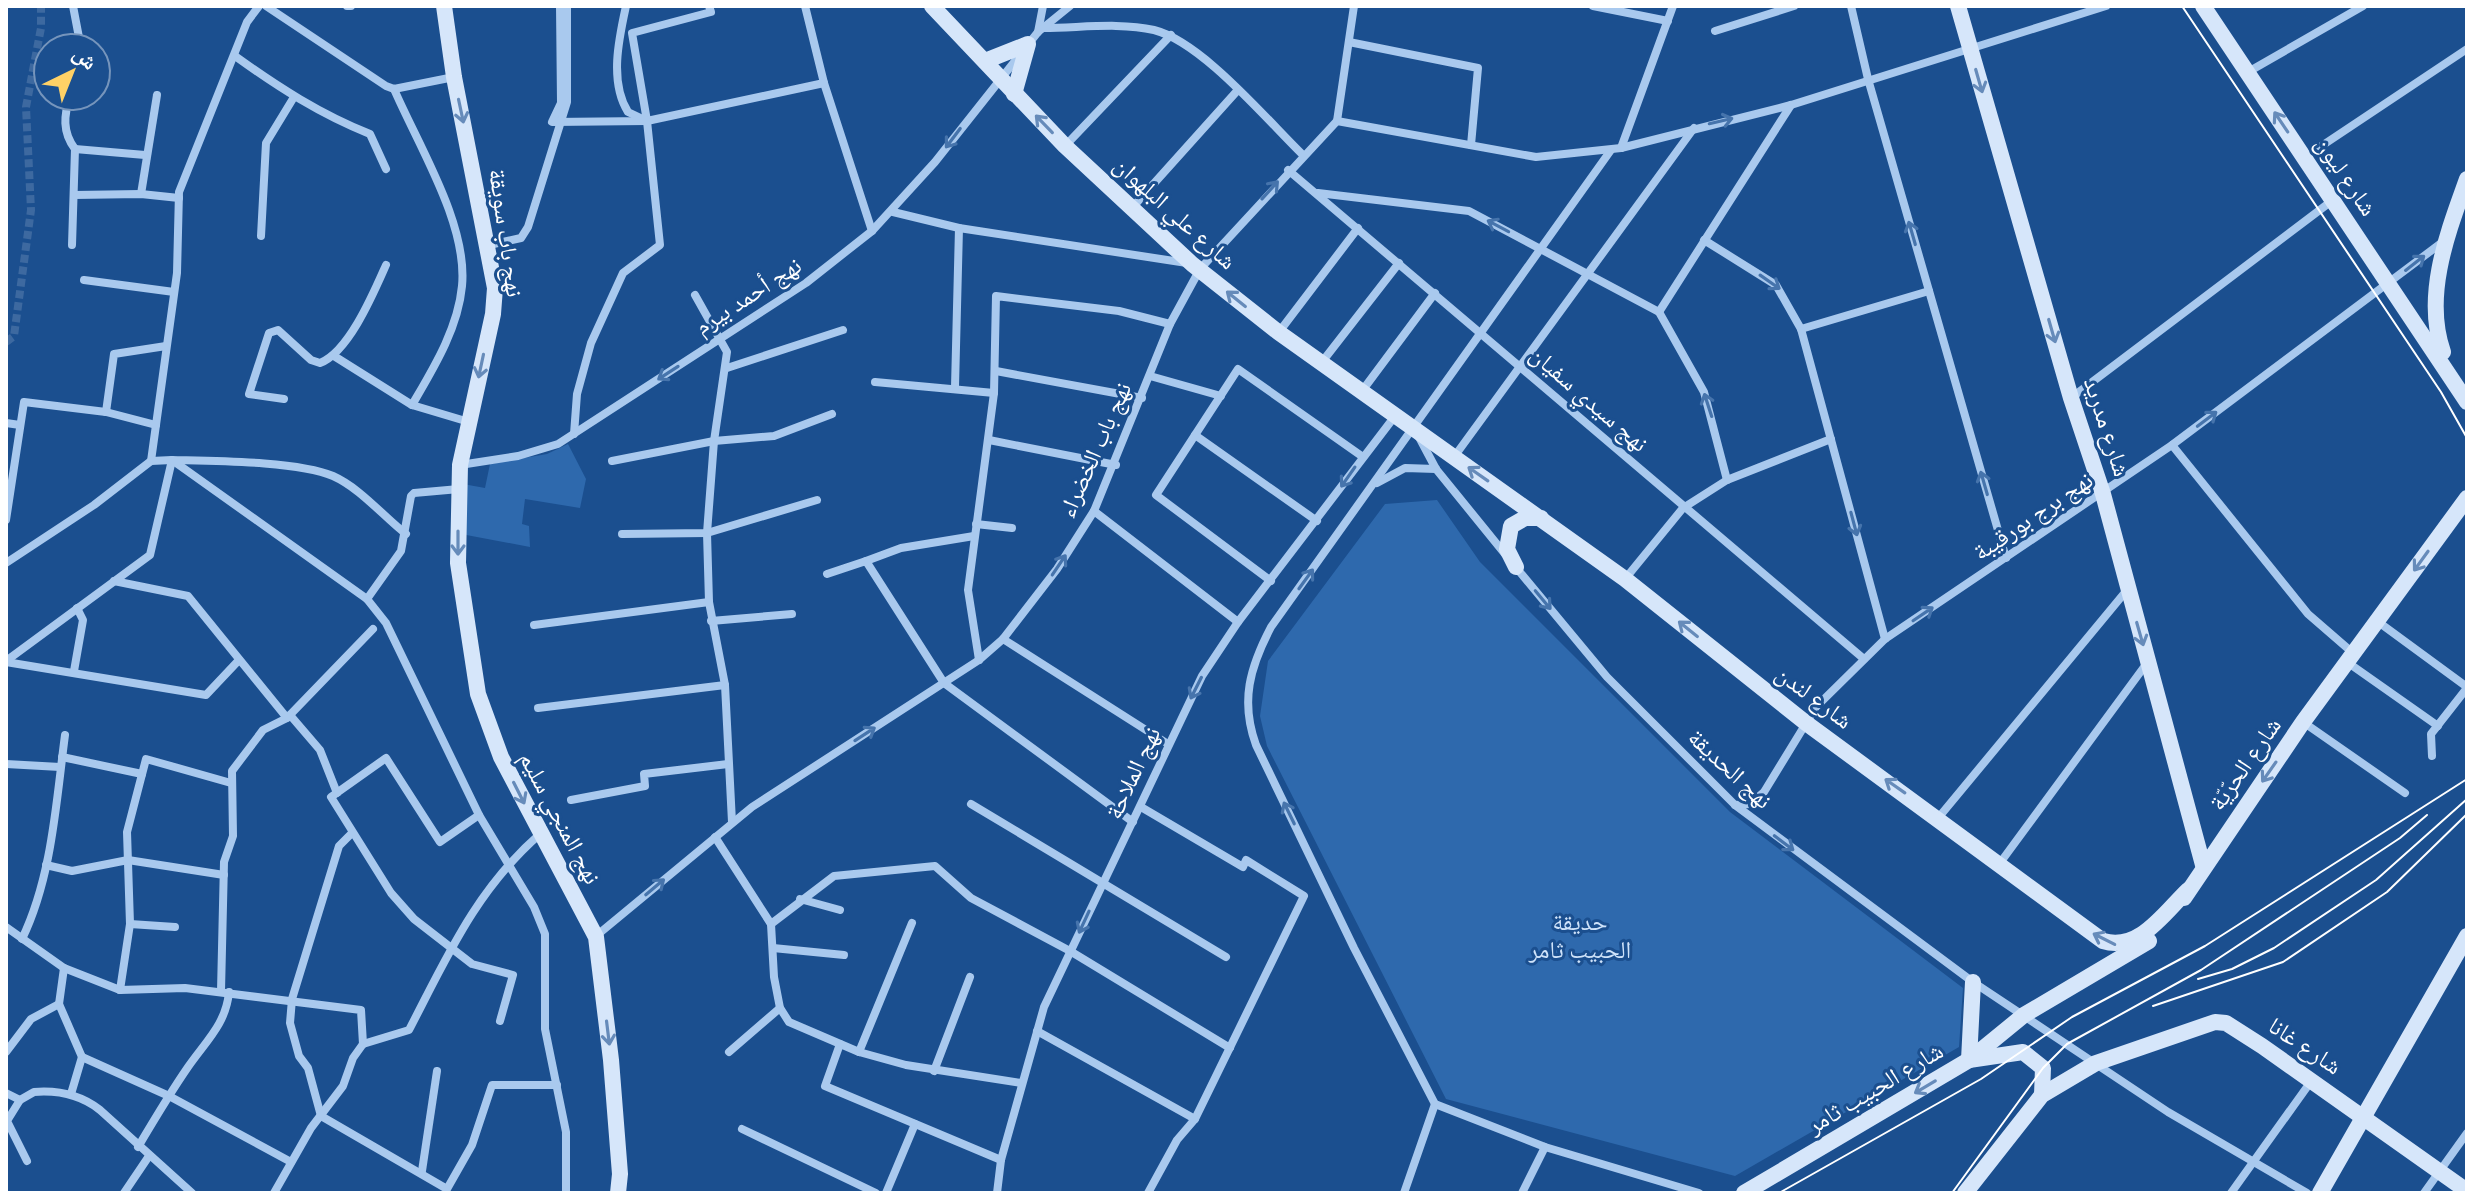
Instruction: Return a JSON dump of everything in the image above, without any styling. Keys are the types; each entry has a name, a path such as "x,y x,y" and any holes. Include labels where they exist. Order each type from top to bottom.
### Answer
{"main road":[{"name":"نهج باب سويقة","path":"444,6 454,77 489,245 494,299 460,465"},
{"name":"شارع علي البلهوان","path":"932,6 1065,146 1196,267 1278,332 1413,426"},
{"name":"شارع مدريد","path":"1958,6 2071,398 2103,494 2203,865"},
{"name":"شارع ليون","path":"2203,6 2450,373"},
{"path":"985,61 1037,35"},
{"path":"1014,94 1037,35"},
{"path":"2466,398 2450,373 2436,322 2437,280 2467,179"},
{"name":"شارع لندن","path":"1413,426 1625,579 1806,723 1939,817 2103,941 2118,945 2134,941 2188,890"},
{"name":"نهج المنجي سليم","path":"460,465 458,563 478,694 501,757 596,937 611,1060 621,1192"},
{"name":"شارع الحرّيّة","path":"2024,1015 2140,948 2171,917 2203,865 2303,722 2467,498"},
{"path":"1516,567 1507,549 1511,526 1525,518 1541,518"},
{"path":"2320,1193 2467,936"},
{"path":"1965,1193 2042,1095 2043,1068 2023,1052 1969,1060 1973,982"},
{"name":"شارع الحبيب ثامر","path":"1744,1193 1969,1060 2024,1015"},
{"name":"شارع غانا","path":"2042,1095 2096,1063 2215,1022 2226,1023 2312,1080 2467,1191"}],"street":[{"path":"73,6 78,32"},
{"path":"151,461 179,249 181,183 247,22 259,6"},
{"path":"266,6 375,80 394,89 454,77"},
{"path":"560,6 561,103 552,122 647,121 824,83"},
{"path":"489,245 517,240 525,232 568,88 567,6"},
{"path":"626,6 618,50 621,91 628,112 647,121"},
{"path":"574,434 577,394 591,343 623,273 660,245 647,121 632,33 711,12 709,6"},
{"path":"805,6 824,83 872,231"},
{"path":"1037,35 1043,6"},
{"path":"1037,35 1070,6"},
{"path":"1354,6 1337,121 1536,157 1616,149 1791,105 2106,6"},
{"path":"1593,6 1668,21"},
{"path":"1673,6 1616,149 1480,331 1271,627 1251,671 1245,699 1248,723 1354,948 1435,1104 1545,1147 1699,1193"},
{"path":"1715,31 1794,6"},
{"path":"1851,6 1868,79 2006,558"},
{"path":"2248,72 2363,6"},
{"path":"1037,35 1126,27 1171,35 1198,54 1303,155"},
{"name":"نهج أحمد بيرم","path":"460,465 518,456 558,444 806,283 893,212 1000,76 1037,35"},
{"path":"1065,146 1171,35"},
{"path":"1349,42 1478,68 1471,145"},
{"path":"2305,157 2467,49"},
{"path":"235,56 332,119 370,134 386,169"},
{"path":"394,89 449,213 462,284 445,344 412,405"},
{"path":"1131,209 1237,91"},
{"path":"141,194 157,95"},
{"path":"261,236 266,143 294,97"},
{"path":"1659,312 1791,105"},
{"path":"67,112 65,122 75,149 72,245"},
{"name":"نهج باب الخضراء","path":"596,937 732,822 979,660 1003,639 1057,569 1094,511 1116,465 1170,324 1196,267 1337,121"},
{"path":"1454,457 1694,127"},
{"path":"75,149 145,155"},
{"name":"نهج سيدي سفيان","path":"1288,170 1864,659"},
{"path":"1315,193 1458,207 1659,312 1704,392 1727,480"},
{"path":"74,195 141,194 179,198"},
{"path":"2071,398 2333,199"},
{"path":"893,212 959,228 1196,267"},
{"path":"955,387 959,228"},
{"path":"1278,332 1358,228"},
{"name":"نهج برج بورقيبة","path":"1735,805 1750,804 1764,792 1825,697 1885,639 2172,445 2447,238"},
{"path":"1704,240 1776,285 1801,329 1885,639"},
{"path":"1322,362 1399,263"},
{"path":"284,399 249,394 269,333 278,330 311,360 320,363 334,356 361,316 386,265"},
{"path":"84,280 174,292"},
{"path":"1801,329 1929,291"},
{"path":"1362,391 1435,293"},
{"path":"695,295 727,352 714,441 707,533 711,621 725,685 732,822"},
{"path":"979,660 968,590 994,393 997,295 1119,311 1170,324"},
{"path":"727,368 843,330"},
{"path":"106,412 114,354 166,346"},
{"path":"334,356 412,405 469,422"},
{"path":"1271,581 1156,495 1238,369 1363,457"},
{"path":"996,371 1142,398"},
{"path":"1150,376 1221,396"},
{"path":"875,382 994,393"},
{"path":"6,520 24,402 106,412 156,425"},
{"path":"612,461 714,441 774,436 832,414"},
{"name":"نهج الملاحة","path":"997,1193 1001,1160 1037,1031 1070,951 1202,676 1238,622 1396,415"},
{"path":"6,423 20,425"},
{"name":"نهج الحديقة","path":"1413,426 1436,469 1607,677 1735,805 1973,982 2254,1163 2307,1193"},
{"path":"1195,435 1317,521"},
{"path":"1625,579 1683,508 1727,480 1831,439"},
{"path":"989,440 1116,465"},
{"path":"2172,445 2308,614 2350,657 2438,726"},
{"path":"6,661 150,555 172,460"},
{"path":"172,460 367,599 386,623 479,815 534,907 545,934 545,1029 566,1132 566,1193"},
{"path":"6,563 94,505 151,461 241,462 322,473 347,485 406,534"},
{"path":"1373,486 1405,468 1436,469"},
{"path":"367,599 395,562 406,534 409,502 414,493 459,489"},
{"path":"622,534 707,533 817,500"},
{"path":"1094,511 1238,622"},
{"path":"976,524 1012,528"},
{"path":"827,574 901,548 974,536"},
{"path":"866,561 944,683 1133,822"},
{"path":"114,581 188,596 239,660 320,750 337,793"},
{"path":"1939,817 2127,590"},
{"path":"534,625 709,602"},
{"path":"74,671 83,620 77,608"},
{"path":"711,621 792,614"},
{"path":"2377,621 2467,688 2430,738 2432,756"},
{"path":"138,1147 169,1096 216,1032 227,1008 224,875 233,836 232,771 263,730 289,716 373,629"},
{"path":"1003,639 1168,744"},
{"path":"6,661 206,695 239,660"},
{"path":"2000,863 2148,663"},
{"path":"538,708 725,685"},
{"path":"2303,722 2405,793"},
{"path":"22,939 35,912 46,865 65,735"},
{"path":"479,815 440,842 386,758 331,797 391,893 414,919 450,950 469,958 472,964 513,975 500,1021"},
{"path":"120,990 130,924 127,832 146,759 231,783"},
{"path":"6,764 61,762 142,774"},
{"path":"571,800 645,786 644,774 728,764"},
{"path":"971,804 1226,957"},
{"path":"1141,807 1243,867 1246,860 1304,896 1195,1119 1177,1140 1148,1193"},
{"path":"352,833 339,846 292,999 290,1023 299,1056 308,1068 321,1116 422,1171 447,1189 472,1145 492,1085 557,1085"},
{"path":"274,1193 291,1162 343,1086 353,1058 363,1044 409,1030 450,950 507,863 540,834"},
{"path":"715,837 771,924 780,1008 789,1022 859,1052 934,1071 1021,1083"},
{"path":"46,865 72,871 128,860 224,875"},
{"path":"771,924 834,876 935,866 971,898 1070,951 1230,1048"},
{"path":"800,899 840,910"},
{"path":"859,1052 912,923"},
{"path":"130,924 175,927"},
{"path":"6,927 64,968 120,990 185,988 225,991 361,1010 363,1044"},
{"path":"773,948 844,955"},
{"path":"64,968 59,1004 82,1057 71,1094"},
{"path":"934,1071 970,977"},
{"path":"6,1052 31,1019 59,1004"},
{"path":"729,1052 780,1008"},
{"path":"1037,1031 1195,1119"},
{"path":"840,1044 825,1086 1001,1160"},
{"path":"82,1057 169,1096 291,1162"},
{"path":"422,1171 437,1071"},
{"path":"2231,1193 2312,1080"},
{"path":"27,1161 7,1121 20,1100 34,1092 71,1094 87,1100 192,1193"},
{"path":"6,1093 20,1100"},
{"path":"1404,1193 1435,1104"},
{"path":"886,1193 915,1124"},
{"path":"742,1129 876,1193"},
{"path":"2424,1193 2467,1133"},
{"path":"1522,1193 1545,1147"},
{"path":"125,1193 149,1156"}],"green space":[{"path":"568,444 586,479 580,508 525,499 522,524 529,526 530,547 461,534 463,484 485,488 490,464 547,454"},
{"name":"حديقة الحبيب ثامر","path":"1437,500 1480,562 1730,812 1963,988 1959,1047 1735,1176 1446,1099 1267,746 1260,716 1268,661 1385,504"}],"tunnel":[{"path":"6,342 14,336 31,210 26,107 41,28 41,6"}],"tram line":[{"path":"2182,6 2441,392 2467,438"},
{"path":"1779,1193 1981,1079 2072,1017 2205,946 2467,779"},
{"path":"2198,979 2232,969 2274,948 2376,880 2467,799"},
{"path":"2153,1006 2283,962 2387,892 2467,814"},
{"path":"1952,1193 2043,1068 2067,1044 2201,970 2400,838 2427,815"}]}
